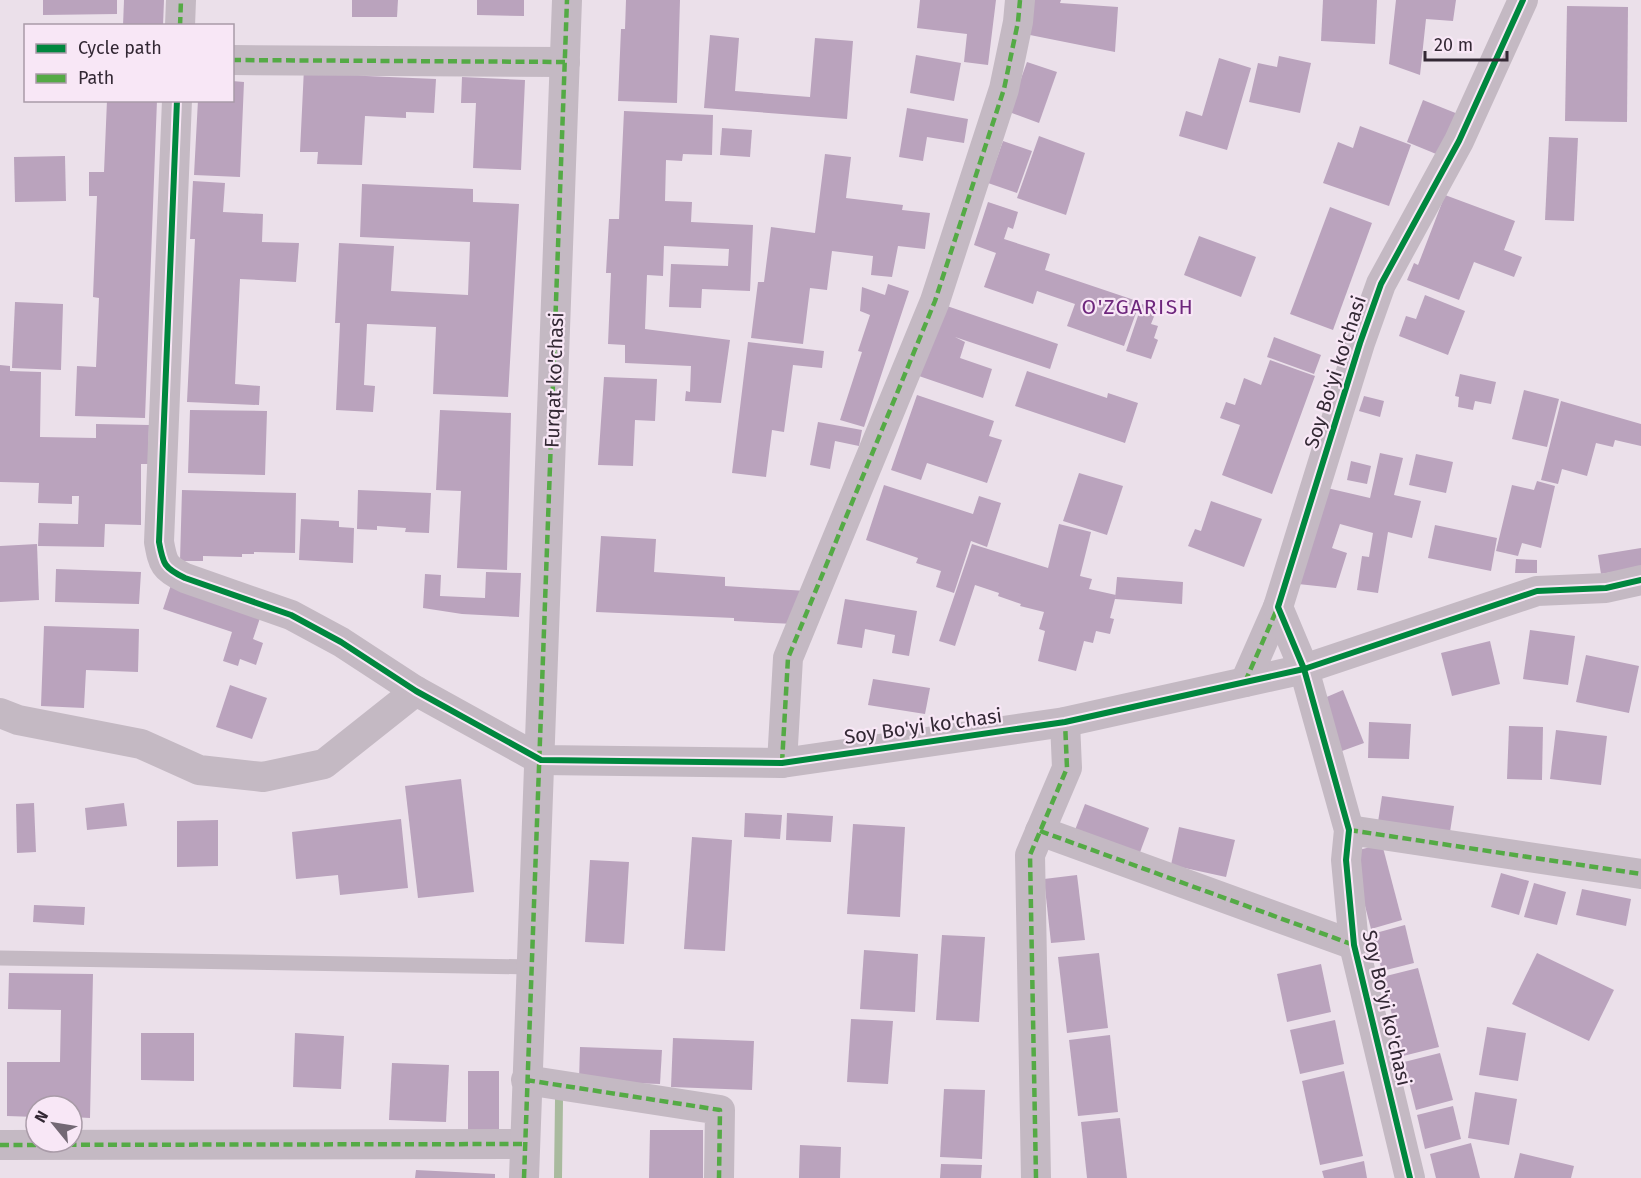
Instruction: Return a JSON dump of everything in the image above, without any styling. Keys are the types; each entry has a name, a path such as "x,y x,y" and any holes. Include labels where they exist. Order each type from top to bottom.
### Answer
{"street":[{"path":"180,24 181,0"},
{"name":"Furqat ko'chasi","path":"524,1178 567,0"},
{"path":"782,763 788,658 935,301 1004,89 1018,22 1020,0"},
{"name":"Soy Bo'yi ko'chasi","path":"1410,1178 1354,945 1346,860 1349,830 1304,669 1278,607 1360,343 1381,284 1459,141 1523,0"},
{"path":"234,60 565,62"},
{"path":"177,102 159,542 162,562 172,572 184,578 291,615 341,642 416,691 541,760"},
{"name":"Soy Bo'yi ko'chasi","path":"541,760 782,763 1065,722 1304,669 1537,591 1606,588 1641,580"},
{"path":"1245,682 1278,607"},
{"path":"0,713 18,720 98,733 141,744 199,770 263,777 324,764 416,691"},
{"path":"1036,1178 1030,855 1067,768 1065,722"},
{"path":"1349,830 1641,874"},
{"path":"1040,831 1354,945"},
{"path":"526,1080 720,1110 719,1178"},
{"path":"0,1145 525,1144"}],"lane":[{"path":"0,958 531,967"}],"building":[{"path":"43,0 117,0 117,14 43,15"},
{"path":"124,0 164,0 163,24 123,24"},
{"path":"352,0 398,0 397,17 352,17"},
{"path":"477,0 524,0 524,16 477,15"},
{"path":"626,0 680,0 677,103 618,101 621,29 625,29"},
{"path":"920,0 996,0 988,65 964,62 967,34 917,28"},
{"path":"1029,0 1061,0 1060,3 1118,7 1115,52 1030,35"},
{"path":"1323,0 1377,0 1375,44 1321,41"},
{"path":"1396,0 1456,0 1453,21 1426,19 1420,75 1389,64"},
{"path":"1567,6 1628,7 1627,122 1565,121"},
{"path":"710,35 739,38 735,91 810,97 815,38 853,41 847,119 704,108"},
{"path":"916,55 961,63 954,101 910,93"},
{"path":"1279,56 1311,63 1300,113 1249,102 1258,63 1277,67"},
{"path":"1219,58 1251,68 1227,150 1179,136 1186,111 1202,116"},
{"path":"1027,62 1057,72 1039,123 1009,112"},
{"path":"304,68 366,76 436,79 434,113 406,112 406,118 365,116 362,165 317,164 318,152 300,152"},
{"path":"462,77 525,80 521,170 473,168 476,103 461,103"},
{"path":"234,81 244,82 240,177 194,175 198,102 234,102"},
{"path":"1423,100 1458,114 1441,156 1407,142"},
{"path":"107,102 157,102 145,418 75,416 77,366 96,367 99,298 93,297 97,196 89,196 89,172 104,172"},
{"path":"907,108 968,119 964,143 927,137 923,161 899,157"},
{"path":"624,111 713,115 712,155 683,154 682,161 666,160 665,201 692,202 691,222 753,225 750,291 702,289 701,308 669,307 671,264 728,266 729,249 664,246 663,276 647,275 645,329 730,340 721,403 685,401 686,391 690,392 691,366 625,363 625,345 608,344 611,273 606,273 609,219 619,219"},
{"path":"1360,126 1411,145 1389,206 1323,183 1338,142 1353,148"},
{"path":"722,128 752,130 750,157 720,155"},
{"path":"1039,136 1085,153 1066,215 1017,198"},
{"path":"1549,137 1578,138 1574,221 1545,220"},
{"path":"1003,141 1032,151 1017,193 988,183"},
{"path":"825,154 851,157 846,198 903,205 902,210 930,213 925,249 898,246 892,277 871,275 873,256 832,251 827,290 810,288 803,344 751,338 758,282 764,282 771,227 815,233"},
{"path":"65,156 66,201 15,202 14,157"},
{"path":"193,181 225,183 223,212 263,214 262,242 299,243 296,282 240,279 235,384 260,386 259,405 187,402 195,239 190,239"},
{"path":"362,184 473,189 473,202 519,204 508,397 433,394 436,327 367,324 364,385 375,386 373,412 336,410 340,323 335,323 339,243 394,246 391,291 468,295 470,242 360,237"},
{"path":"1445,195 1515,221 1504,250 1522,257 1514,277 1474,262 1459,300 1407,280 1414,263 1418,265"},
{"path":"988,202 1018,212 1013,229 1008,227 1004,239 1050,254 1045,270 1140,302 1124,346 1067,326 1075,304 1037,291 1033,304 984,287 996,253 974,245"},
{"path":"1330,207 1372,223 1333,330 1290,314"},
{"path":"1199,236 1256,257 1241,297 1184,275"},
{"path":"888,284 909,291 864,427 840,420 862,352 858,351 870,315 860,311 862,287 885,295"},
{"path":"1425,295 1465,311 1448,355 1399,336 1406,316 1416,319"},
{"path":"15,302 63,304 61,370 12,368"},
{"path":"1142,304 1157,309 1151,324 1158,326 1154,338 1158,340 1151,359 1126,351"},
{"path":"947,306 1058,344 1050,369 955,337 965,342 960,358 992,369 983,398 916,375"},
{"path":"1274,337 1321,355 1314,374 1267,357"},
{"path":"748,342 824,351 822,368 793,365 784,432 772,430 766,477 732,473"},
{"path":"1270,360 1315,376 1272,494 1222,475 1240,425 1220,418 1226,402 1235,405 1244,378 1261,385"},
{"path":"0,365 10,366 10,371 41,372 40,437 96,438 96,424 149,425 148,464 141,464 141,525 105,524 104,547 38,546 39,523 78,524 79,496 72,496 72,504 38,503 39,483 0,482"},
{"path":"1027,371 1107,398 1108,393 1138,403 1125,443 1015,406"},
{"path":"1460,374 1496,382 1491,404 1475,401 1473,410 1458,407 1459,397 1455,396"},
{"path":"604,377 657,379 655,421 635,420 633,466 598,465"},
{"path":"1524,390 1559,399 1547,447 1512,439"},
{"path":"917,395 994,421 989,436 1002,440 987,483 927,463 921,480 891,470"},
{"path":"1364,396 1384,401 1380,417 1359,411"},
{"path":"1561,401 1641,424 1641,446 1615,440 1613,447 1596,443 1587,476 1562,469 1558,484 1541,480"},
{"path":"190,410 267,411 265,475 188,473"},
{"path":"440,410 511,413 507,570 457,568 461,491 436,490"},
{"path":"818,422 862,430 859,446 835,441 830,469 810,465"},
{"path":"1380,453 1403,458 1394,495 1421,501 1412,538 1388,532 1378,593 1357,590 1362,556 1369,557 1373,533 1340,524 1332,548 1347,553 1336,588 1298,584 1327,488 1370,498"},
{"path":"1416,454 1453,462 1446,493 1409,485"},
{"path":"1351,461 1371,466 1367,484 1347,480"},
{"path":"1079,473 1123,486 1107,535 1063,521"},
{"path":"1537,481 1555,486 1541,548 1522,543 1518,556 1496,551 1512,485 1534,490"},
{"path":"884,485 973,514 979,496 1001,503 987,547 971,541 954,593 936,587 941,571 916,563 918,558 866,540"},
{"path":"182,490 296,493 295,553 254,552 254,554 242,554 242,557 203,556 203,561 180,561"},
{"path":"358,490 431,493 429,533 405,532 406,528 377,526 377,530 357,529"},
{"path":"1211,501 1262,519 1244,567 1188,546 1195,529 1201,531"},
{"path":"301,519 339,521 339,527 354,528 353,563 299,560"},
{"path":"1059,524 1091,532 1080,576 1092,579 1089,589 1116,595 1110,618 1114,619 1110,634 1096,631 1093,643 1084,641 1076,671 1038,661 1045,631 1039,629 1044,612 1020,606 1021,604 998,596 999,593 975,585 955,646 939,641 972,544 1048,568"},
{"path":"1435,525 1497,538 1491,571 1428,558"},
{"path":"601,536 656,539 654,572 725,577 725,586 807,591 794,624 734,621 734,618 596,612"},
{"path":"37,544 39,600 0,602 0,546"},
{"path":"1641,548 1641,567 1601,574 1598,555"},
{"path":"1516,559 1537,560 1537,573 1515,573"},
{"path":"56,569 141,572 139,604 55,602"},
{"path":"486,572 521,573 519,617 462,614 423,608 425,574 441,575 440,596 485,598"},
{"path":"1117,577 1183,582 1182,604 1115,599"},
{"path":"171,585 261,615 253,639 263,643 256,665 240,659 238,666 223,661 232,632 163,609"},
{"path":"845,599 917,611 909,656 892,653 895,635 865,629 862,648 837,644"},
{"path":"44,626 139,629 138,672 86,670 84,708 41,706"},
{"path":"1530,630 1575,636 1568,685 1523,679"},
{"path":"1490,641 1500,684 1452,696 1441,653"},
{"path":"1586,655 1639,666 1629,713 1576,702"},
{"path":"873,679 930,688 925,714 868,705"},
{"path":"230,685 267,698 252,739 216,727"},
{"path":"1343,690 1364,743 1342,751 1322,699"},
{"path":"1369,722 1411,724 1409,759 1368,758"},
{"path":"1509,726 1543,727 1542,780 1507,779"},
{"path":"1556,730 1607,736 1601,785 1550,779"},
{"path":"461,779 474,892 418,898 405,786"},
{"path":"1382,796 1454,806 1450,832 1378,822"},
{"path":"34,803 36,852 17,853 16,804"},
{"path":"124,803 127,826 87,830 85,808"},
{"path":"1085,804 1149,828 1139,855 1075,830"},
{"path":"745,813 782,815 780,839 744,837"},
{"path":"787,813 833,816 831,842 786,840"},
{"path":"401,819 408,888 340,895 338,875 296,879 292,832"},
{"path":"218,820 218,866 177,867 177,821"},
{"path":"853,824 905,827 900,917 847,914"},
{"path":"1179,827 1235,840 1226,877 1171,865"},
{"path":"692,837 732,840 725,951 684,949"},
{"path":"1382,844 1402,920 1371,929 1351,852"},
{"path":"590,860 629,862 624,944 585,942"},
{"path":"1501,873 1529,881 1519,915 1491,907"},
{"path":"1077,875 1085,940 1051,943 1044,879"},
{"path":"1534,883 1566,892 1557,925 1524,917"},
{"path":"1582,889 1631,899 1626,926 1576,915"},
{"path":"34,905 85,907 84,925 33,922"},
{"path":"1405,925 1414,963 1382,971 1372,934"},
{"path":"942,935 985,937 979,1022 936,1020"},
{"path":"864,950 918,954 915,1012 860,1009"},
{"path":"1099,953 1108,1028 1067,1033 1058,957"},
{"path":"1537,953 1614,990 1589,1041 1512,1004"},
{"path":"1321,964 1331,1012 1287,1022 1277,974"},
{"path":"1418,968 1439,1047 1403,1056 1382,977"},
{"path":"9,973 93,974 90,1118 84,1118 84,1094 24,1094 24,1117 7,1116 7,1062 60,1062 61,1010 8,1009"},
{"path":"851,1019 893,1021 888,1084 847,1082"},
{"path":"1335,1020 1344,1064 1300,1074 1290,1030"},
{"path":"1487,1027 1526,1033 1518,1081 1479,1075"},
{"path":"141,1033 194,1033 194,1081 141,1080"},
{"path":"295,1033 344,1036 341,1089 293,1087"},
{"path":"1110,1035 1118,1112 1078,1116 1069,1040"},
{"path":"673,1038 754,1041 752,1090 671,1087"},
{"path":"580,1047 662,1050 660,1084 579,1081"},
{"path":"1440,1053 1453,1100 1416,1110 1404,1062"},
{"path":"392,1063 449,1065 446,1122 389,1120"},
{"path":"468,1071 499,1071 499,1131 468,1131"},
{"path":"1344,1071 1363,1156 1320,1165 1302,1081"},
{"path":"944,1089 985,1090 982,1159 940,1157"},
{"path":"1475,1092 1517,1099 1509,1145 1468,1138"},
{"path":"1453,1106 1461,1139 1425,1149 1417,1115"},
{"path":"1120,1118 1127,1178 1087,1178 1081,1122"},
{"path":"650,1130 703,1130 703,1178 649,1178"},
{"path":"1471,1143 1480,1178 1436,1178 1430,1154"},
{"path":"800,1145 841,1147 840,1178 799,1178"},
{"path":"1520,1153 1574,1166 1571,1178 1514,1178"},
{"path":"1364,1161 1367,1178 1324,1178 1322,1171"},
{"path":"941,1164 982,1165 981,1178 940,1178"},
{"path":"416,1170 495,1174 495,1178 415,1178"}],"waterway":[{"path":"558,1178 559,1100"}],"marked path":[{"path":"180,24 181,0"},
{"path":"524,1178 567,0"},
{"path":"782,763 788,658 935,301 1004,89 1018,22 1020,0"},
{"path":"234,60 565,62"},
{"path":"1245,682 1278,607"},
{"path":"1036,1178 1030,855 1067,768 1065,722"},
{"path":"1349,830 1641,874"},
{"path":"1040,831 1354,945"},
{"path":"526,1080 720,1110 719,1178"},
{"path":"0,1145 525,1144"}],"cycle path":[{"path":"1410,1178 1354,945 1346,860 1349,830 1304,669 1278,607 1360,343 1381,284 1459,141 1523,0"},
{"path":"177,102 159,542 166,564 185,578 291,615 341,642 416,691 541,760 782,763 1065,722 1304,669 1537,591 1606,588 1641,580"}],"district":[{"name":"O'ZGARISH","path":"1138,307"}]}
